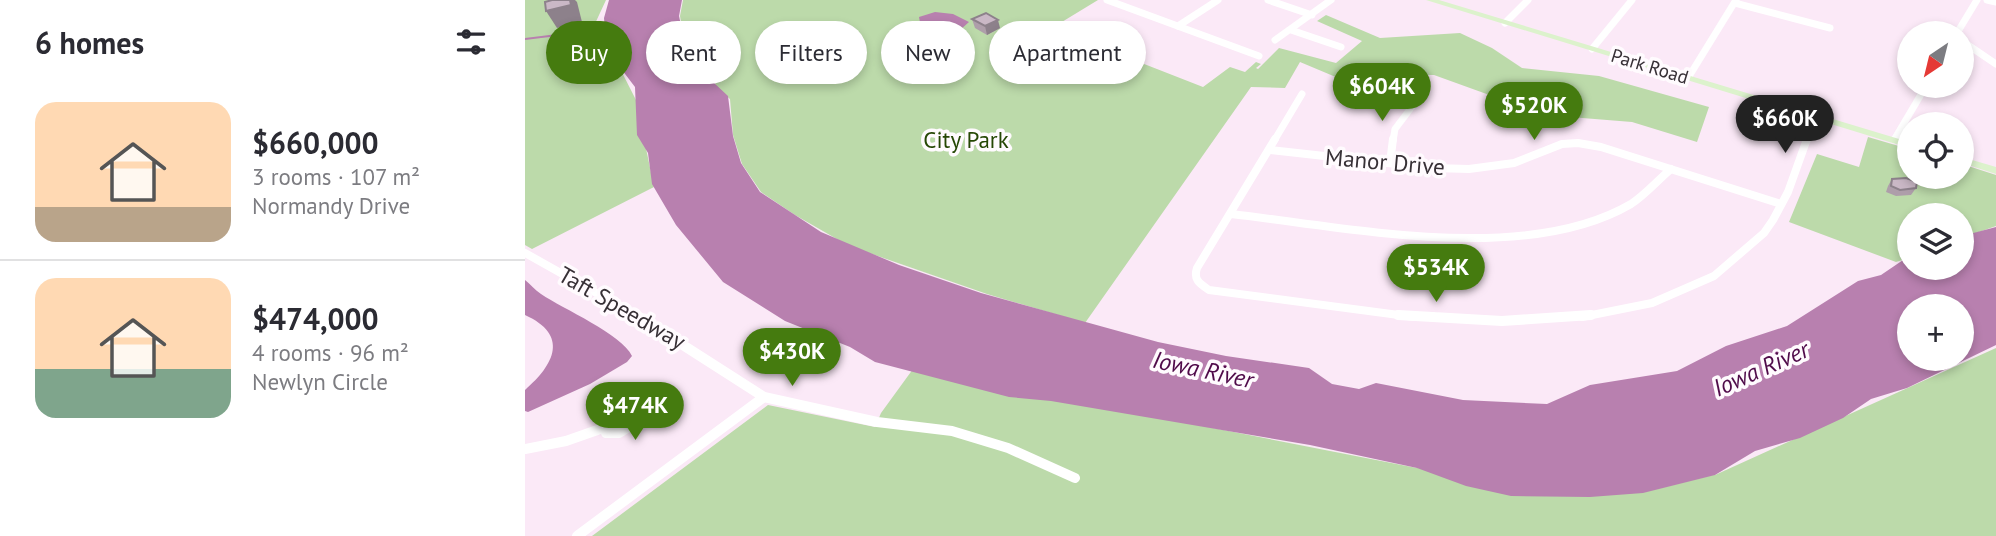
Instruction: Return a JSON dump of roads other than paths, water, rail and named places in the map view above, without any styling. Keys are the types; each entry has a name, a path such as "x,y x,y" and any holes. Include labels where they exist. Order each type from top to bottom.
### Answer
{"street":[{"path":"1178,26 1218,0"},
{"path":"1268,0 1312,15"},
{"path":"1275,40 1331,0"},
{"name":"Park Road","path":"1430,0 1897,141"},
{"path":"1505,23 1528,0"},
{"path":"1592,49 1632,0"},
{"path":"1964,21 1977,0"},
{"path":"1987,0 1996,2"},
{"path":"1108,1 1259,56"},
{"path":"1688,78 1735,1 1830,28"},
{"path":"1291,30 1341,47"},
{"path":"1974,49 1996,64"},
{"path":"1302,94 1195,274 1198,283 1209,290 1422,318 1510,322 1539,322 1609,312 1688,288 1726,267 1766,231 1781,204 1816,116"},
{"path":"1894,140 1919,98"},
{"path":"1390,163 1395,129 1417,100"},
{"name":"Manor Drive","path":"1270,150 1447,169 1490,167 1525,160 1562,144 1578,143 1601,147 1781,204"},
{"path":"1974,164 1996,171"},
{"path":"1231,214 1453,238 1520,236 1557,230 1607,215 1645,194 1671,169"},
{"name":"Taft Speedway","path":"525,253 588,286 681,342 764,397 877,422 952,431 1008,448 1075,478"},
{"path":"577,536 764,397"},
{"path":"525,449 566,441 603,428"}],"water":[{"name":"Iowa River","path":"609,0 682,0 680,21 646,21 646,84 715,84 728,96 733,136 741,163 760,192 821,232 899,265 981,293 1158,342 1226,356 1309,368 1332,384 1359,389 1376,383 1463,400 1547,404 1590,385 1677,371 1726,346 1787,326 1858,281 1881,275 1897,264 1897,280 1974,280 1974,233 1996,227 1996,345 1974,356 1974,294 1897,294 1897,371 1942,371 1907,388 1871,399 1843,418 1800,438 1755,451 1715,475 1643,493 1590,497 1511,496 1466,486 1417,468 1310,445 1051,401 1009,397 875,362 850,347 785,321 723,282 676,225 652,184 648,153 637,135 635,87 632,83 632,21 604,21"},
{"path":"935,12 953,14 967,21 920,21 919,17"},
{"path":"525,280 541,294 617,339 632,356 627,362 590,384 528,412 525,411 525,390 544,370 553,350 548,332 525,315"}],"waterway":[{"path":"525,39 546,36"}],"park label":[{"name":"City Park","path":"966,140"}]}
